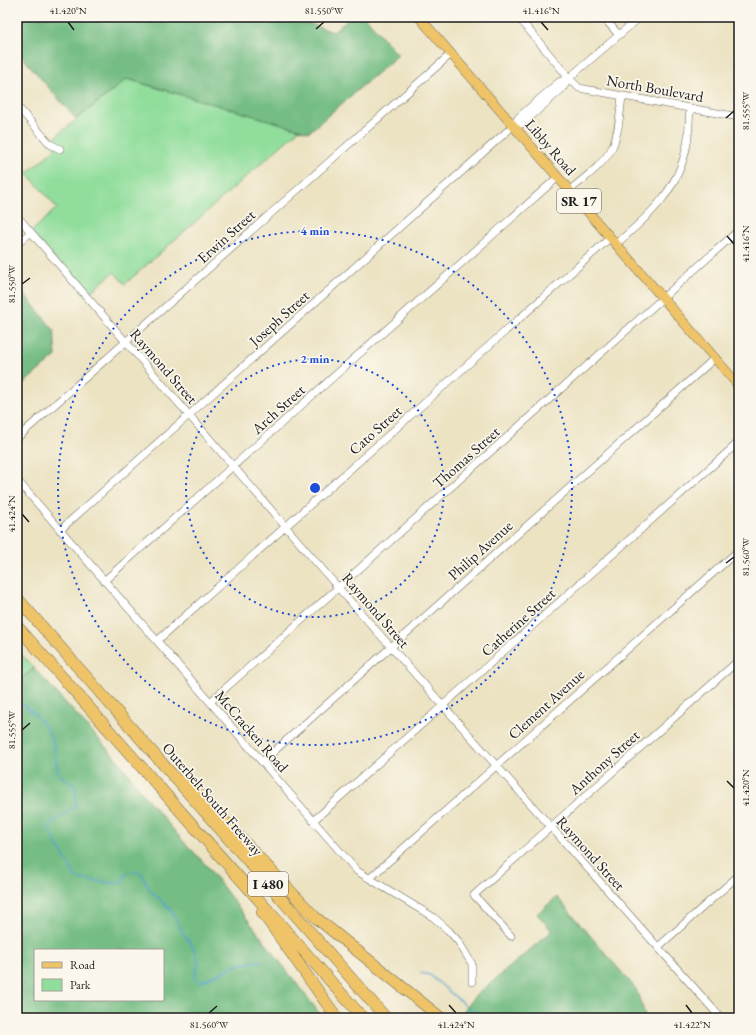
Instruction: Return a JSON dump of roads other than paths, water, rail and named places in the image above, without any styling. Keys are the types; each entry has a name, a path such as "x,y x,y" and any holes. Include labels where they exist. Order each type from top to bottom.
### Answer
{"highway":[{"name":"Outerbelt South Freeway","path":"17,598 386,1018"},
{"name":"I 480","path":"17,626 363,1018"},
{"path":"149,750 186,780 285,887 319,921 441,1018"},
{"path":"242,881 269,923 337,1018"}],"main road":[{"name":"Libby Road","path":"419,17 739,386"}],"street":[{"name":"North Boulevard","path":"518,17 579,88 739,117"},
{"path":"603,17 619,35"},
{"name":"Joseph Street","path":"60,530 514,125 522,124 563,88 569,78 640,17"},
{"name":"Erwin Street","path":"17,438 451,54"},
{"path":"570,190 595,168 611,148 617,132 622,96"},
{"path":"17,106 50,144 60,149"},
{"name":"Cato Street","path":"157,641 613,241 648,216 661,202 681,166 687,144 690,108"},
{"name":"Arch Street","path":"104,581 558,177"},
{"name":"Raymond Street","path":"17,216 339,588 721,1018"},
{"name":"Thomas Street","path":"210,702 739,230"},
{"path":"17,244 31,232"},
{"name":"Philip Avenue","path":"262,762 715,358"},
{"name":"Catherine Street","path":"313,821 739,442"},
{"name":"McCracken Road","path":"17,480 356,871 433,917 458,941 472,964 472,982"},
{"name":"Clement Avenue","path":"370,878 739,550"},
{"name":"Anthony Street","path":"511,936 474,895 739,660"},
{"path":"658,947 739,875"}],"waterway":[{"path":"17,701 34,713 43,724 53,743 58,774 76,787 76,806 53,822 49,830 77,879 107,883 122,883 126,873 136,871 142,874 150,890 168,907 183,933 192,945 199,963 194,978 200,982 240,964 262,961"},
{"path":"420,973 430,975 480,1018"}]}
